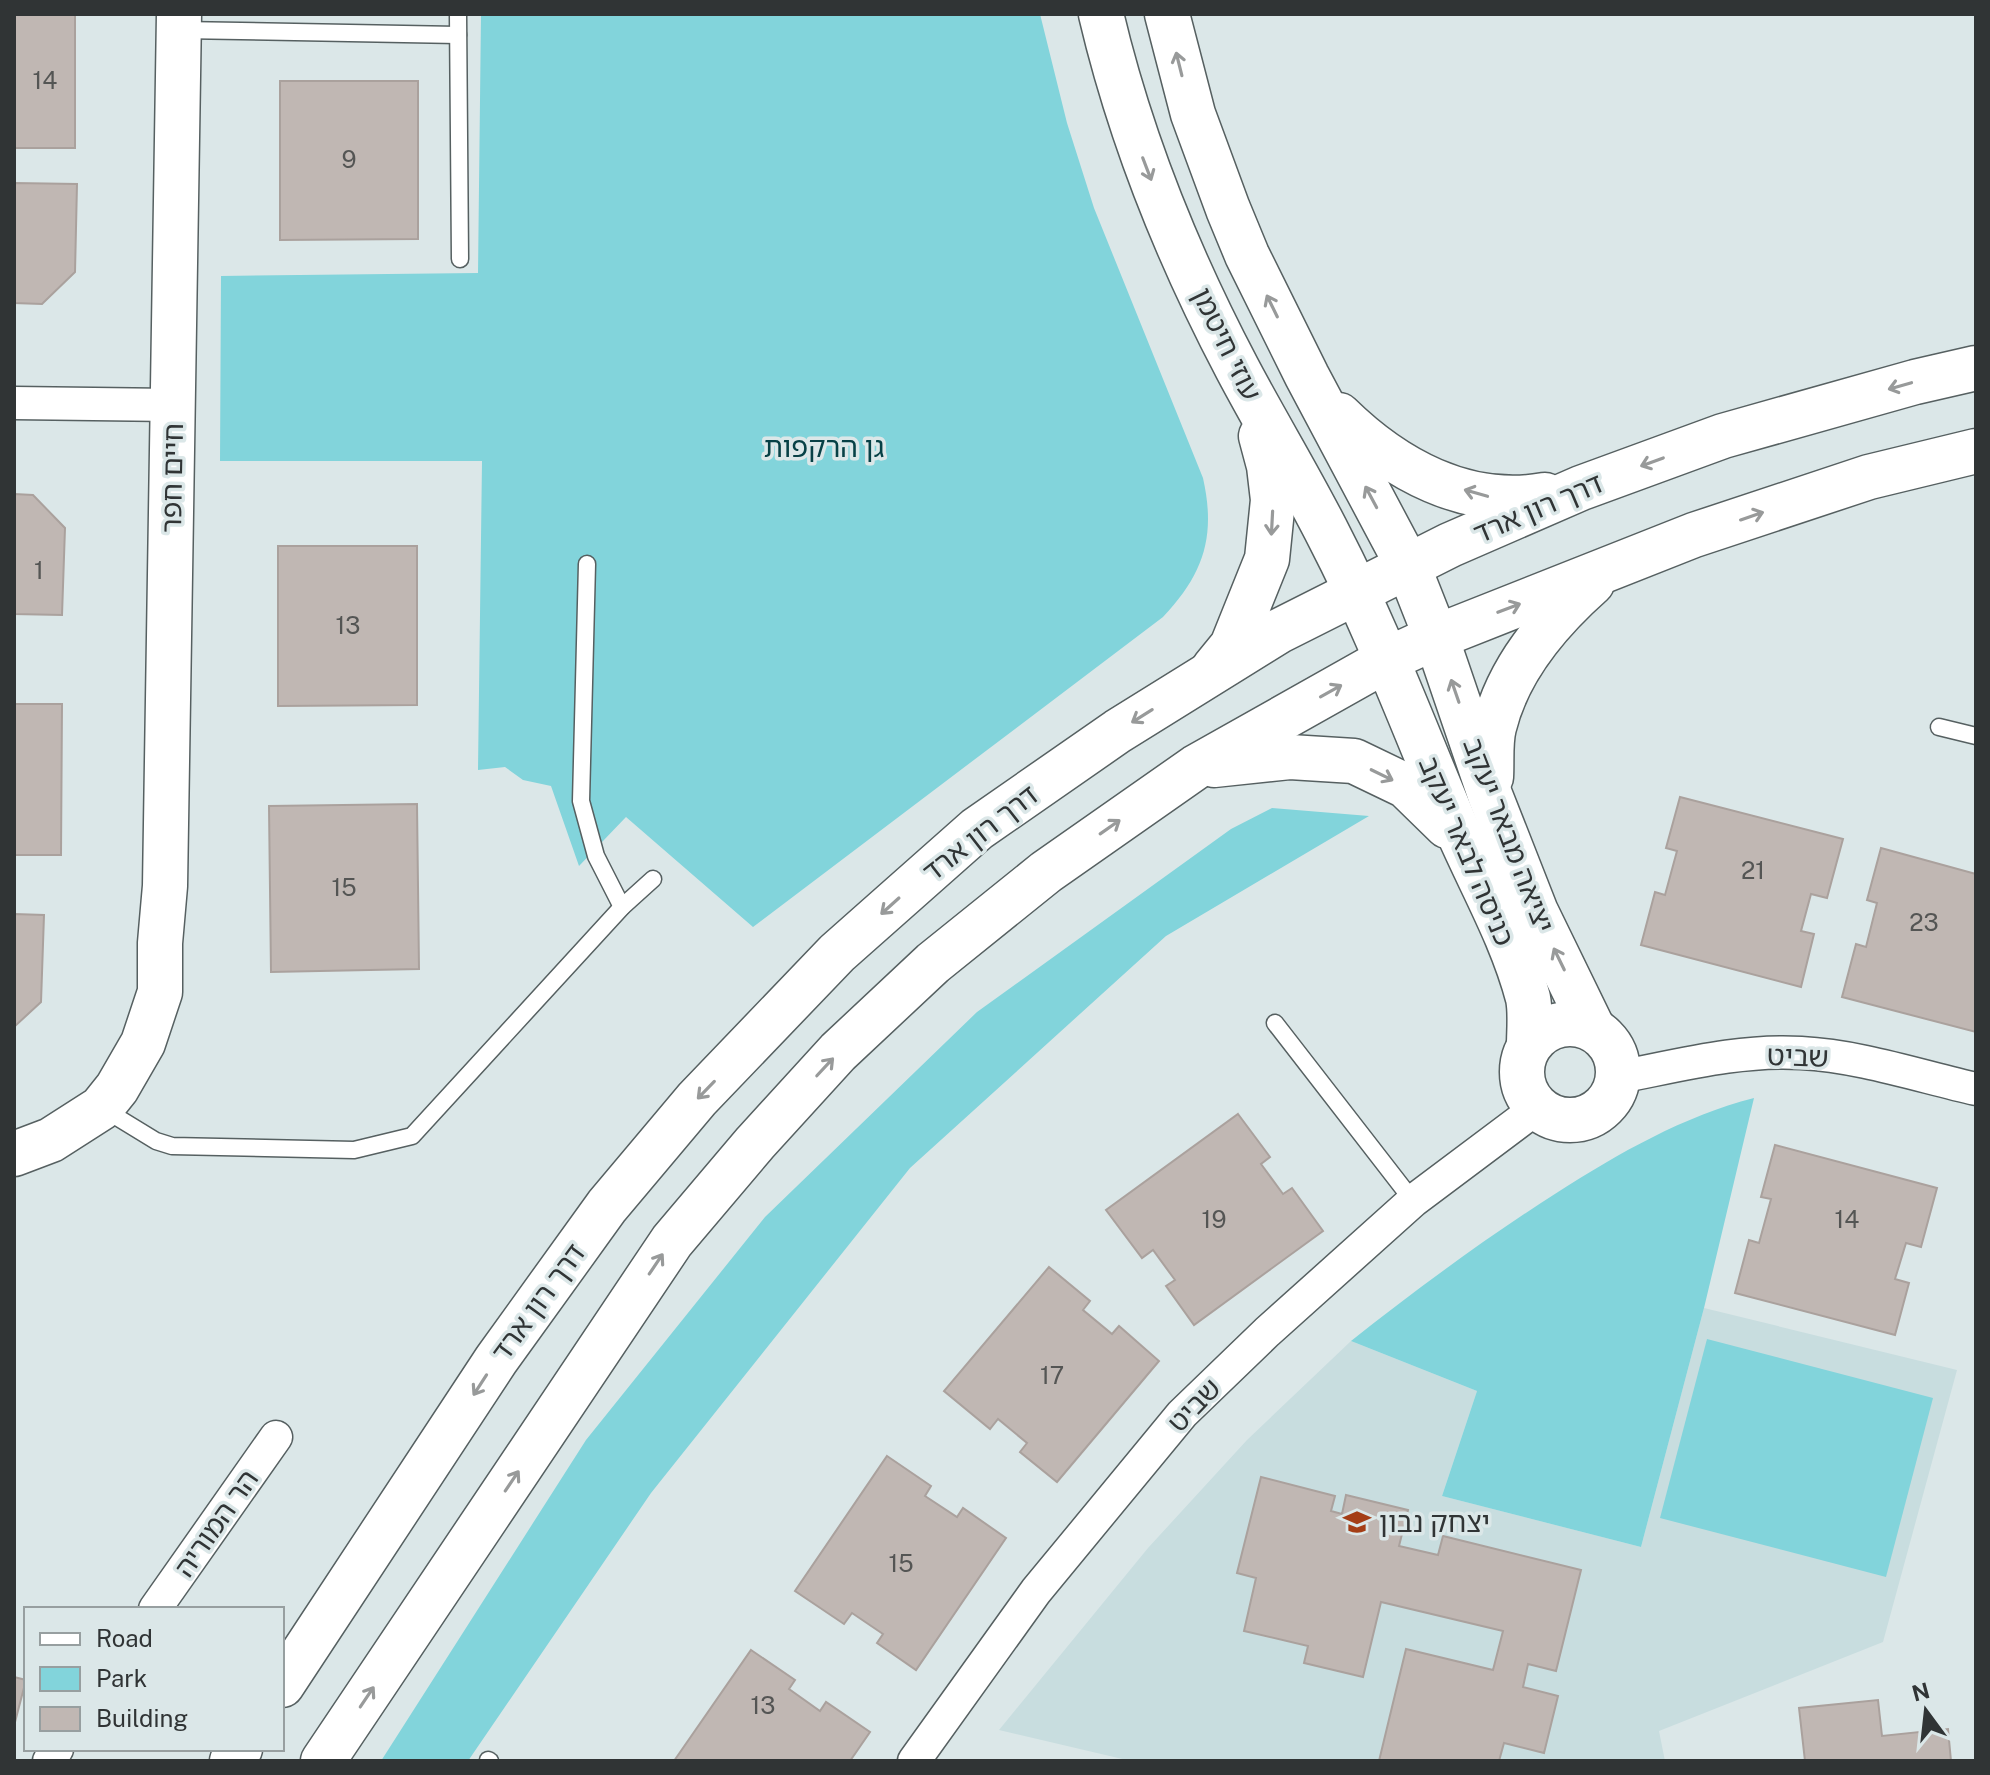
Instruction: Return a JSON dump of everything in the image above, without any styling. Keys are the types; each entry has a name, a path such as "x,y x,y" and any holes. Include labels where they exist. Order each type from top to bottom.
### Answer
{"street":[{"name":"עוזי חיטמן","path":"1101,14 1112,61 1142,156 1181,250 1236,366 1330,537 1386,660"},
{"name":"עוזי חיטמן","path":"1167,14 1179,66 1209,162 1247,255 1408,566 1436,637"},
{"name":"חיים חפר","path":"14,1142 117,1088 143,1043 160,992 165,886 179,22"},
{"path":"1208,675 1232,646 1267,559 1271,535 1273,500 1269,466 1261,433 1236,366"},
{"name":"דרך רון ארד","path":"284,1682 505,1347 607,1206 697,1099 837,953 977,829 1118,731 1279,631 1408,566 1581,488 1723,436 1976,368"},
{"path":"1307,376 1332,409 1361,437 1392,460 1426,478 1497,499 1535,497 1581,488"},
{"path":"14,403 173,405"},
{"path":"323,1761 672,1241 838,1052 933,963 1046,872 1196,767 1386,660 1436,637 1694,535 1869,477 1976,451"},
{"path":"1490,795 1493,729 1511,677 1562,609 1606,570"},
{"name":"יציאה מבאר יעקב","path":"1436,637 1490,795 1536,912 1593,1029"},
{"name":"כניסה לבאר יעקב","path":"1386,660 1462,841 1495,904 1529,1001 1529,1046"},
{"path":"1196,767 1290,757 1354,761 1406,786 1462,841"},
{"path":"1580,1024 1593,1029 1613,1049 1619,1077 1614,1092 1606,1105 1579,1120 1550,1117 1537,1108 1523,1084 1523,1058 1539,1035 1552,1027 1580,1024"},
{"name":"שביט","path":"1619,1077 1744,1056 1799,1052 1866,1063 1976,1089"},
{"name":"חיים חפר","path":"14,1154 51,1140 92,1102"},
{"name":"שביט","path":"914,1761 1036,1591 1182,1414 1267,1332 1413,1201 1537,1108"},
{"name":"הר המוריה","path":"156,1607 276,1437"}],"lane":[{"path":"458,14 460,259"},
{"path":"179,22 458,35"},
{"path":"587,564 581,801 596,856 622,907"},
{"path":"1939,727 1976,736"},
{"path":"92,1102 156,1141 172,1146 354,1150 412,1136 622,907 653,879"},
{"path":"1275,1023 1413,1201"}],"shaded area":[{"name":"יצחק נבון","path":"1704,1308 1957,1370 1883,1642 1659,1731 1665,1761 1131,1761 999,1730 1148,1548 1247,1440 1351,1341 1477,1391 1442,1496 1641,1547"}],"green space":[{"name":"גן הרקפות","path":"481,14 1040,14 1067,123 1094,208 1203,478 1208,518 1203,553 1188,585 1163,617 753,927 626,817 579,866 551,786 523,780 505,767 478,770 482,461 220,461 221,276 478,273"},
{"path":"1272,808 1369,816 1166,936 910,1168 651,1493 468,1761 381,1761 586,1440 765,1217 977,1012 1231,829"},
{"path":"1754,1098 1704,1308 1641,1547 1442,1496 1477,1391 1351,1341 1479,1245 1581,1178 1677,1125"},
{"path":"1707,1339 1933,1398 1886,1577 1660,1518"}],"building":[{"path":"14,14 75,14 75,148 14,148"},
{"path":"280,81 418,81 418,239 280,240"},
{"path":"14,183 77,184 75,272 42,304 14,303"},
{"path":"14,494 33,495 65,528 62,615 14,614"},
{"path":"278,546 417,546 417,705 278,706"},
{"path":"14,704 62,704 61,855 14,855"},
{"path":"1680,797 1843,839 1827,898 1811,894 1801,931 1814,934 1801,987 1641,945 1655,892 1665,895 1677,851 1666,848"},
{"path":"417,804 419,969 271,972 269,806"},
{"path":"1881,848 1976,874 1976,1032 1842,997 1856,944 1866,947 1877,903 1867,900"},
{"path":"14,914 44,915 41,1002 14,1027"},
{"path":"1238,1114 1270,1157 1261,1164 1283,1194 1292,1188 1323,1231 1194,1325 1166,1286 1175,1280 1153,1250 1142,1258 1106,1210"},
{"path":"1775,1145 1937,1188 1921,1247 1906,1243 1895,1279 1909,1283 1895,1335 1735,1293 1749,1240 1759,1243 1771,1199 1761,1197"},
{"path":"1049,1267 1090,1301 1083,1310 1112,1334 1119,1326 1159,1361 1057,1482 1020,1452 1027,1443 998,1419 990,1429 944,1391"},
{"path":"887,1456 931,1486 925,1496 957,1517 963,1508 1006,1538 916,1670 877,1643 883,1634 852,1613 844,1624 795,1591"},
{"path":"1261,1477 1335,1496 1331,1511 1342,1514 1346,1495 1408,1510 1399,1546 1438,1555 1443,1536 1581,1570 1556,1671 1528,1664 1523,1687 1558,1696 1544,1753 1504,1743 1499,1761 1379,1761 1406,1649 1493,1670 1503,1631 1381,1602 1363,1677 1304,1663 1308,1646 1244,1631 1256,1578 1237,1573"},
{"path":"751,1650 795,1680 789,1689 820,1711 826,1702 870,1732 850,1761 674,1761"},
{"path":"14,1677 24,1680 24,1688 14,1726"},
{"path":"1878,1700 1882,1736 1948,1729 1951,1761 1805,1761 1799,1708"}],"place":[{"name":"יצחק נבון","path":"1357,1522"}]}
